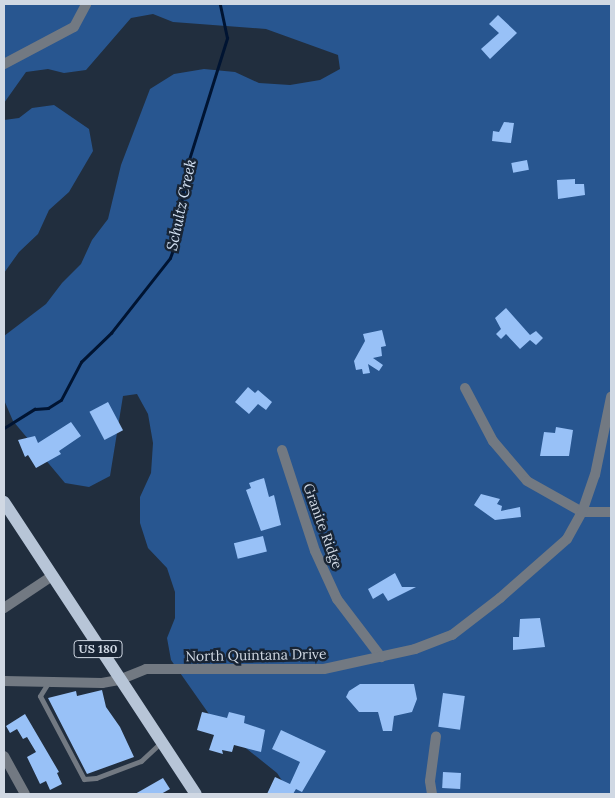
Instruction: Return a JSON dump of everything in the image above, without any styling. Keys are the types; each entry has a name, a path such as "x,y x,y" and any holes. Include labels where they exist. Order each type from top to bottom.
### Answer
{"main road":[{"name":"US 180","path":"4,502 160,743 196,794"}],"street":[{"path":"4,64 74,27 86,4"},
{"path":"464,388 493,441 527,481 582,512 611,512"},
{"name":"North Quintana Drive","path":"119,680 146,669 324,670 415,649 452,635 500,598 566,539 582,512 595,475 611,397"},
{"name":"Granite Ridge","path":"282,450 315,552 337,598 381,657"},
{"path":"4,608 52,576"},
{"path":"4,681 119,680"},
{"path":"432,794 430,781 436,736"},
{"path":"4,756 25,794"}],"lane":[{"path":"49,682 40,696 84,779 96,778 141,761 160,743"}],"shaded area":[{"path":"4,4 611,4 611,794 291,794 277,773 216,724 171,660 167,638 175,618 175,592 167,568 148,548 140,523 140,497 151,473 153,443 148,414 137,394 123,396 110,476 89,487 65,483 13,421 4,400 4,336 46,304 62,283 81,264 92,240 108,219 121,165 150,89 174,74 204,69 235,72 259,83 290,85 320,80 340,69 338,55 266,29 173,22 153,14 131,18 86,70 64,73 48,69 26,72 4,103"},
{"path":"54,105 89,129 93,151 69,192 49,210 38,234 19,252 4,273 4,120 19,118 32,108"}],"building":[{"path":"498,15 517,33 490,59 481,49 499,33 489,24"},
{"path":"504,122 514,123 511,143 492,141 493,131 499,132"},
{"path":"527,160 529,170 513,173 511,163"},
{"path":"575,179 575,184 584,184 585,195 558,199 557,180"},
{"path":"506,308 530,335 536,331 543,338 536,345 530,340 520,349 506,334 501,339 496,334 501,329 495,318"},
{"path":"382,330 386,346 381,347 382,356 373,358 383,365 379,371 368,364 370,373 363,374 362,369 356,370 354,361 365,341 363,334"},
{"path":"248,387 255,393 258,390 272,402 266,410 258,404 249,414 235,402"},
{"path":"108,402 123,430 104,440 89,412"},
{"path":"71,422 81,436 59,451 61,454 36,468 28,455 25,457 18,440 35,436 38,443"},
{"path":"556,427 573,430 569,456 540,456 544,432 555,433"},
{"path":"264,478 269,497 274,495 281,525 261,531 246,490 251,488 249,483"},
{"path":"481,494 500,499 497,504 502,506 501,511 520,507 521,517 495,520 474,505"},
{"path":"263,536 267,552 238,559 234,543"},
{"path":"395,573 402,587 416,587 388,601 383,593 373,599 368,589"},
{"path":"540,618 545,647 513,650 513,637 519,637 520,619"},
{"path":"360,684 414,684 417,699 412,712 394,716 392,731 383,731 378,712 359,712 346,697 349,691"},
{"path":"102,690 106,707 120,727 134,757 87,774 48,698 76,691 77,696"},
{"path":"443,693 465,696 460,730 438,727"},
{"path":"202,712 227,718 229,712 245,716 244,723 265,730 261,752 234,745 232,752 222,750 223,754 209,750 214,735 197,730"},
{"path":"25,714 59,772 57,773 62,784 50,790 46,781 40,784 27,757 36,752 27,737 23,739 17,729 10,733 6,726"},
{"path":"281,730 326,751 302,792 296,789 293,794 267,794 275,777 290,784 300,762 272,749"},
{"path":"443,772 461,773 460,789 442,788"},
{"path":"163,778 170,789 161,794 135,794"}],"waterway":[{"name":"Schultz Creek","path":"4,428 35,409 48,408 61,400 81,362 111,333 170,258 175,244 187,166 227,38 220,4"}]}
